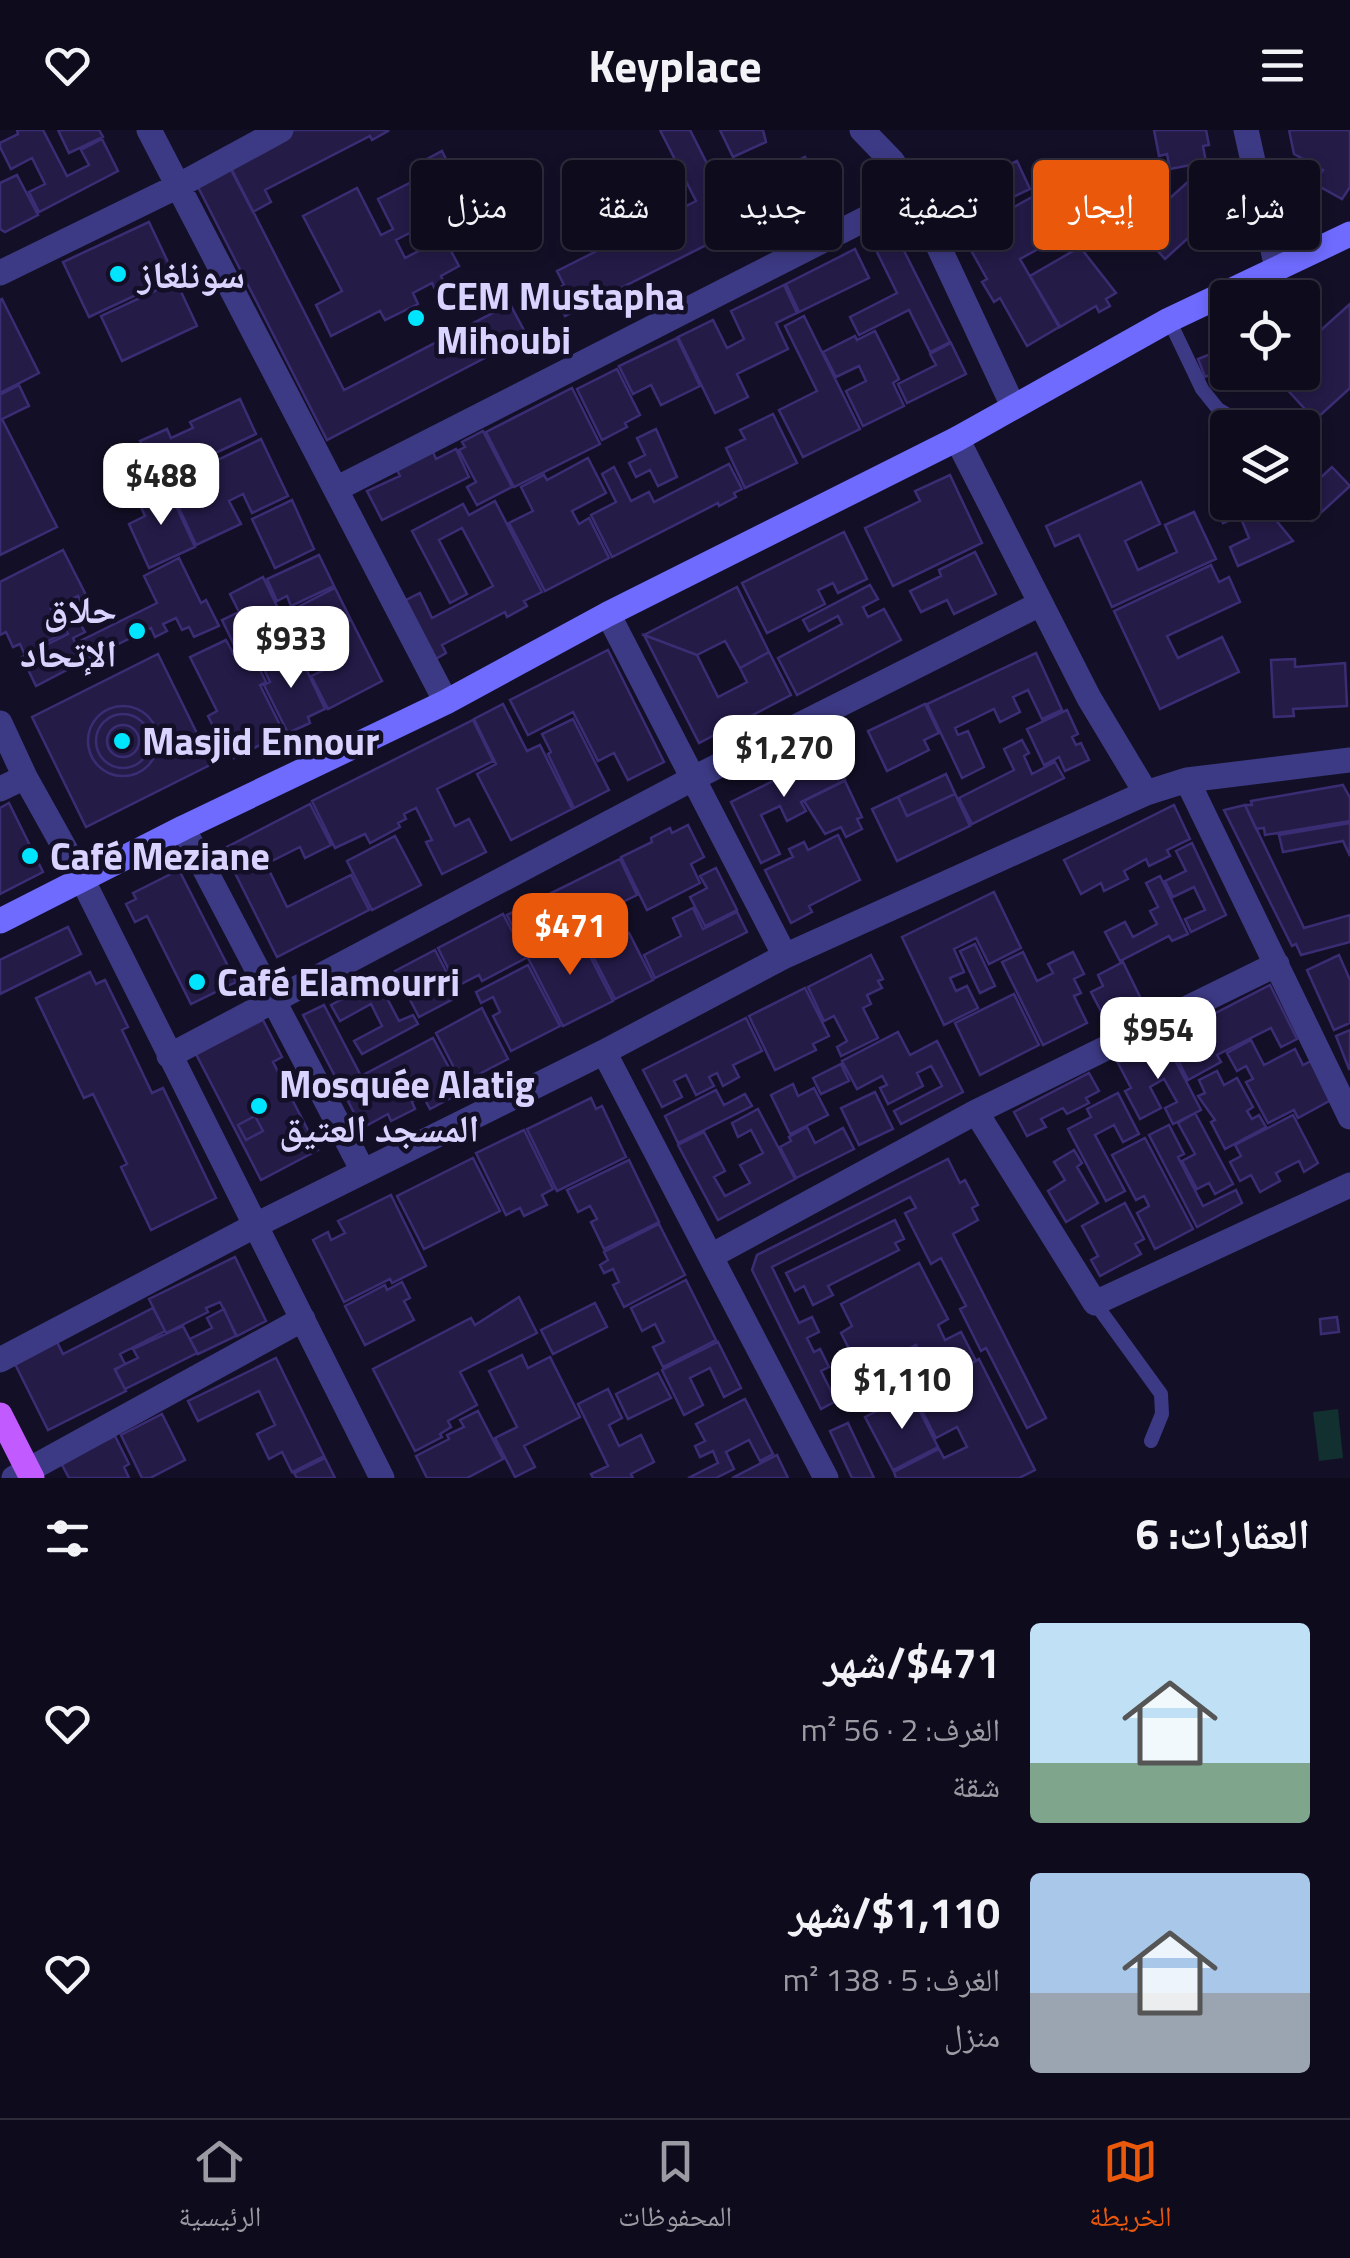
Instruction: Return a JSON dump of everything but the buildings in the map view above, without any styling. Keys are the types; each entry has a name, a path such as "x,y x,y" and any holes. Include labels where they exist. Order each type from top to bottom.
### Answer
{"main road":[{"path":"0,921 446,702 608,614 958,439 1169,320 1350,234"},
{"path":"0,1415 25,1476"}],"street":[{"path":"149,130 446,702"},
{"path":"0,273 176,187 281,130"},
{"path":"862,130 891,160"},
{"path":"1246,130 1277,268"},
{"path":"336,490 862,221"},
{"path":"940,250 1012,406"},
{"path":"958,439 1089,698 1146,792"},
{"path":"169,1056 694,778 1040,604"},
{"path":"608,614 785,956"},
{"path":"0,723 25,777 83,880 382,1478"},
{"path":"0,1360 785,956 1146,792 1187,780 1350,760"},
{"path":"0,789 25,777"},
{"path":"1187,780 1350,1117"},
{"path":"183,828 363,1171"},
{"path":"711,1256 976,1112 1277,964"},
{"path":"604,1052 826,1478"},
{"path":"976,1112 1095,1302 1350,1185"},
{"path":"25,1476 303,1319"}],"lane":[{"path":"1169,320 1202,390 1221,410"},
{"path":"1095,1302 1161,1394 1162,1414 1151,1441"}],"green space":[{"path":"1338,1409 1343,1458 1319,1461 1313,1412"}],"place":[{"name":"سونلغاز","path":"118,274"},
{"name":"CEM Mustapha Mihoubi","path":"416,318"},
{"name":"حلاق الإتحاد","path":"137,631"},
{"name":"Masjid Ennour","path":"122,741"},
{"name":"Café Meziane","path":"30,856"},
{"name":"Café Elamourri","path":"197,982"},
{"name":"Mosquée Alatig المسجد العتيق","path":"259,1106"}]}
